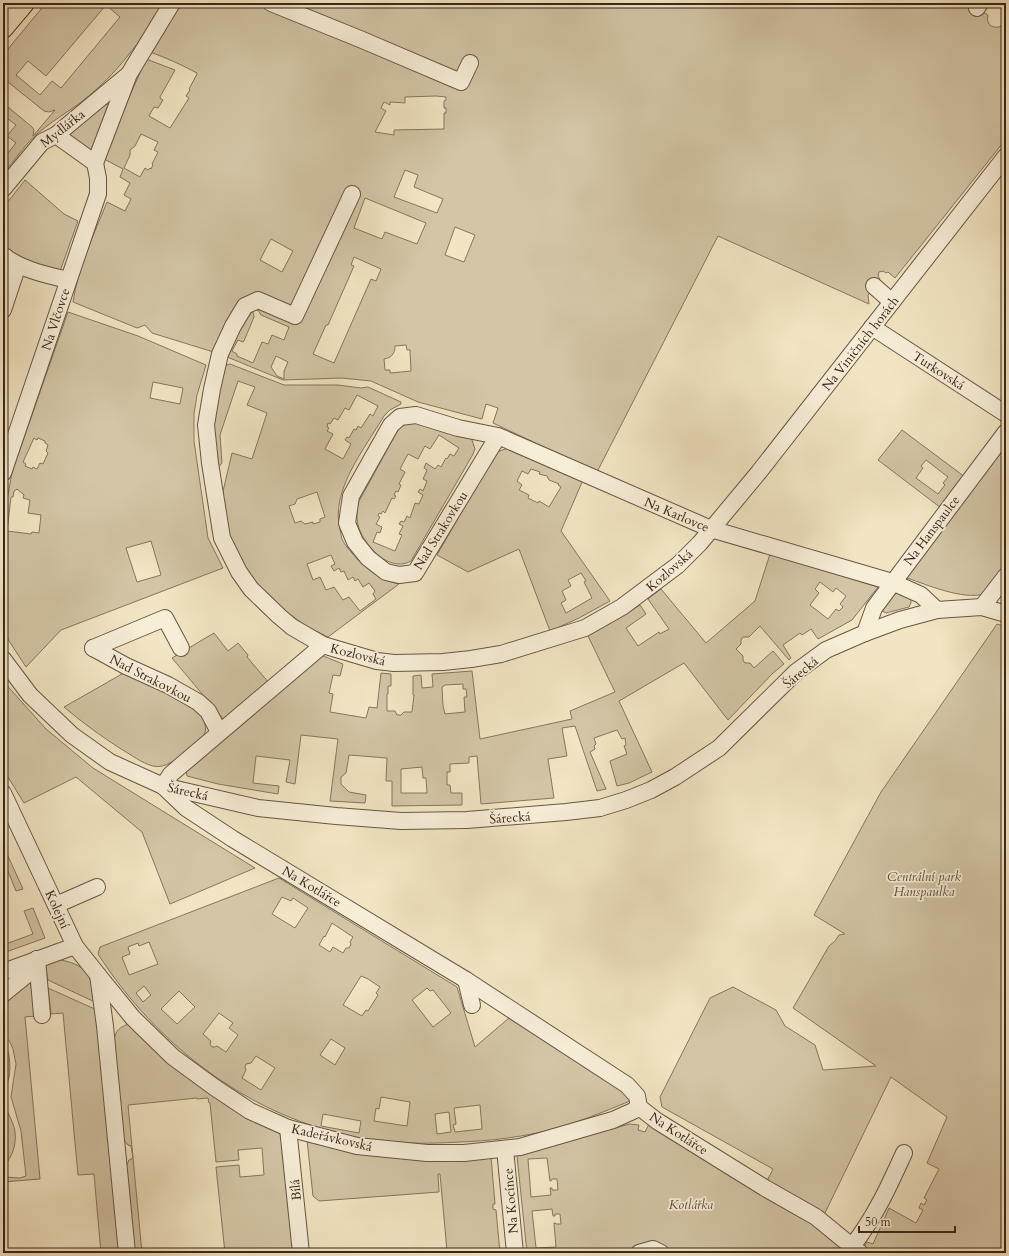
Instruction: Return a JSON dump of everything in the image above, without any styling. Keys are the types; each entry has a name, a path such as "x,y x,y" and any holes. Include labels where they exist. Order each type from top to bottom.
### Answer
{"main road":[{"path":"3,28 24,3"}],"street":[{"path":"157,28 158,3"},
{"path":"56,135 94,162 129,74 172,3"},
{"path":"271,3 461,82 470,63"},
{"name":"Mydlářka","path":"3,189 42,142 56,135 129,74"},
{"name":"Na Viničních horách","path":"711,529 759,472 1006,156"},
{"name":"Na Vlčovce","path":"3,474 98,194 98,178 94,162"},
{"name":"Kozlovská","path":"352,194 295,316 258,300 245,306 233,326 220,354 212,389 206,426 222,538 239,572 251,589 279,616 292,627 323,645 377,661 394,663 443,662 501,654 585,628 622,607 678,565 711,529"},
{"path":"3,310 9,263 68,280"},
{"path":"874,286 892,302"},
{"name":"Turkovská","path":"872,327 1006,414"},
{"name":"Nad Strakovkou","path":"416,415 400,417 391,425 351,496 348,523 355,542 368,558 386,572 399,575 415,573 498,436"},
{"name":"Na Karlovce","path":"416,415 458,428 498,436 711,529 892,582 921,595 937,610"},
{"name":"Na Hanspaulce","path":"865,633 874,608 892,582 1006,432"},
{"path":"982,607 993,595 1006,576"},
{"name":"Šárecká","path":"3,659 30,695 72,735 110,762 163,786 258,808 336,816 401,820 467,820 526,816 600,808 626,800 651,790 675,777 719,748 796,672 826,650 900,620 937,610 982,607 1006,614"},
{"name":"Nad Strakovkou","path":"181,648 165,618 93,648 126,666 168,685 198,702 208,711 219,732"},
{"path":"163,786 171,774 323,645"},
{"name":"Na Kotlářce","path":"163,786 186,808 233,839 466,980 628,1085 637,1096 639,1107 657,1121 765,1188 816,1217 857,1249"},
{"name":"Kolejní","path":"3,793 75,946 98,975"},
{"path":"56,905 98,887"},
{"path":"3,972 75,946"},
{"path":"3,994 30,972 37,959"},
{"path":"37,959 42,1015"},
{"path":"98,975 105,1026 127,1253"},
{"name":"Kadeřávkovská","path":"98,975 133,1018 173,1057 250,1111 288,1128 357,1146 427,1153 464,1153 520,1147 595,1126 627,1114 639,1107"},
{"path":"466,980 472,1005"},
{"path":"105,1026 133,1018"},
{"name":"Bílá","path":"288,1128 301,1253"},
{"name":"Na Kocínce","path":"505,1149 515,1253"},
{"path":"857,1249 865,1230 880,1205 904,1153"},
{"path":"639,1253 653,1249 661,1253"}],"green space":[{"path":"46,3 165,3 140,40 111,75 84,100 44,128 34,137 8,168 3,163 3,159 16,143 7,136 16,125 3,115 3,103 32,127 34,130 33,136 55,110 49,112 44,111 3,78 3,55","holes":["106,5 120,17 61,88 52,81 40,95 16,75 28,61 46,76"]},
{"path":"181,3 953,3 960,6 968,3 988,15 988,23 991,26 999,27 1002,25 1006,27 1006,139 895,278 888,272 879,272 878,276 880,279 868,295 869,304 718,236 597,472 493,423 498,408 486,404 482,419 418,402 371,381 342,378 283,380 220,354 152,333 145,325 137,328 73,302 75,289 83,264 107,202 125,211 131,199 124,195 130,183 120,177 123,169 104,159 103,156 146,59 175,70 160,97 163,100 158,108 154,107 149,116 170,128 189,98 186,96 197,74 180,64 150,52","holes":["405,97 446,97 446,100 444,101 444,108 446,108 446,113 444,113 444,129 394,130 394,135 375,132 386,111 381,108 384,102 390,105 390,102 405,103","141,134 158,142 154,150 158,152 151,169 150,168 148,170 145,168 140,177 124,168 130,155 130,150 135,146","405,170 418,175 414,187 443,199 437,213 394,197","365,198 426,223 417,244 385,232 382,239 354,228","455,227 475,235 464,262 445,255","271,239 293,251 282,272 260,260","354,257 381,269 376,281 371,279 334,363 313,354 326,325 328,325 354,266 351,265","258,310 261,315 289,327 284,340 272,335 268,344 262,342 253,363 237,356 237,354 232,351 238,340 244,341 254,317 253,312","406,345 407,350 410,350 411,371 390,373 390,370 385,370 384,359 391,357 395,346","276,356 288,362 284,371 284,379 277,376 271,367"]},
{"path":"108,104 111,106 94,149 90,152 68,137 68,132 104,105"},
{"path":"25,180 64,214 78,221 59,274 19,258 3,245 3,208"},
{"path":"68,312 138,336 206,365 197,395 194,414 194,441 208,538 223,568 61,630 26,667 3,629 3,523 12,472","holes":["153,382 183,388 180,404 150,398","34,438 45,441 48,445 46,451 48,453 43,464 40,463 37,469 33,467 32,469 25,466 26,464 23,462","17,489 24,495 23,498 30,500 28,513 41,515 39,533 32,532 31,534 7,531 11,497 13,497 14,491","151,541 161,575 137,582 126,548"]},
{"path":"230,364 284,385 338,385 361,388 368,387 401,402 401,404 390,410 384,416 351,470 340,500 338,515 342,540 358,560 377,575 399,584 328,637 306,626 288,613 259,586 249,574 227,531 221,500 232,453 252,459 267,413 247,405 255,387 238,381 220,435 222,463 215,471 212,430 223,366","holes":["357,395 378,406 373,416 370,414 361,428 358,426 356,430 354,429 349,438 347,437 345,440 351,444 343,459 325,449 333,434 327,431 329,428 327,427 328,423 330,424 334,418 338,420 345,408 349,410","317,492 325,517 320,519 320,522 313,524 313,522 305,524 301,521 295,523 289,506 295,504 297,499","331,555 335,564 331,566 334,571 339,568 341,572 344,571 348,580 353,577 355,581 358,579 363,587 369,583 375,591 373,594 376,599 360,611 349,597 343,600 334,587 326,590 320,577 313,580 307,564"]},
{"path":"413,421 469,437 472,440 475,449 411,561 403,564 395,564 379,556 367,543 357,522 357,512 358,503 398,430 404,424","holes":["439,435 459,448 454,456 450,454 447,459 446,458 441,467 438,465 435,469 426,463 424,468 427,470 423,479 427,481 423,491 420,489 418,492 423,495 419,504 415,503 410,518 407,516 404,522 401,521 399,524 403,526 399,534 402,535 395,551 373,542 377,532 380,533 382,527 376,524 380,517 378,516 379,513 381,514 383,511 385,513 392,498 394,499 396,496 394,495 396,491 398,492 401,485 399,484 405,472 400,469 408,454 418,459 425,446 430,449"]},
{"path":"902,430 965,477 941,508 878,460","holes":["926,460 948,477 943,483 945,485 938,494 916,478 923,468 921,466"]},
{"path":"1006,439 1006,569 984,594 975,595 945,591 907,578 907,575"},
{"path":"509,448 583,480 561,531 610,601 579,618 550,631 519,549 468,572 437,555 496,452","holes":["531,469 540,472 539,474 547,476 549,480 559,484 558,485 561,487 549,507 539,501 538,503 528,498 529,495 519,490 522,485 517,481 522,471 528,474","581,573 586,581 584,582 592,598 566,613 561,603 566,600 562,591 571,586 568,580"]},
{"path":"770,554 878,587 852,620 818,639 811,629 802,635 800,633 783,645 791,658 789,660 760,626 749,637 743,637 741,644 736,649 743,656 745,663 750,663 754,668 773,651 784,664 773,673 728,720 684,663 619,701 652,772 629,783 617,786 610,761 627,754 624,746 626,745 625,738 622,739 617,730 594,738 596,744 594,746 595,749 590,752 606,789 597,791 575,726 562,728 567,756 548,759 554,798 481,804 477,756 469,757 469,763 450,764 450,772 447,772 447,785 450,785 451,793 462,793 462,805 392,806 392,781 386,781 387,758 349,755 346,773 341,777 341,784 349,792 366,795 365,803 330,801 338,739 301,735 295,784 286,782 290,760 256,756 253,783 279,786 278,794 218,784 187,776 186,769 321,655 343,664 340,676 333,675 329,693 333,694 330,712 366,718 369,707 377,708 381,673 391,674 391,686 388,686 387,694 387,711 395,711 397,715 401,715 404,712 412,712 414,695 413,676 421,675 422,688 433,687 432,674 472,671 480,739 572,719 570,711 615,692 588,636 640,605 646,614 626,628 638,646 659,632 660,634 669,629 648,599 661,589 706,643 755,601","holes":["820,582 833,592 836,588 846,596 840,604 843,607 839,611 836,609 828,619 810,605 819,593 815,589","463,684 463,689 466,689 467,697 464,697 465,712 445,714 442,687 445,685","422,767 423,778 426,778 427,793 401,793 401,769"]},
{"path":"892,590 911,599 909,607 886,613 880,610"},
{"name":"Centrální park Hanspaulka","path":"997,624 1006,627 1006,1253 871,1253 864,1247 867,1242 873,1244 889,1208 916,1223 923,1210 919,1208 921,1203 924,1205 927,1200 924,1198 939,1169 927,1163 947,1117 891,1077 824,1215 767,1181 773,1169 662,1107 660,1097 710,998 733,987 776,1010 785,1026 815,1045 823,1070 876,1066 793,1008 829,946 839,935 845,934 814,915 881,792"},
{"path":"214,633 228,651 238,643 248,655 247,657 269,683 224,720 172,658"},
{"path":"129,670 164,687 191,705 200,715 205,725 204,735 194,747 175,760 162,766 158,767 149,765 121,749 64,707"},
{"path":"3,681 46,729 93,768 255,868 170,904 142,832 76,777 24,803 3,769"},
{"path":"3,845 23,889 16,891 3,859"},
{"path":"279,878 457,987 475,1047 509,1018 630,1094 630,1101 553,1129 521,1136 470,1142 410,1143 372,1140 320,1128 281,1114 245,1095 210,1073 178,1047 148,1019 122,988 98,954 100,947","holes":["282,897 291,901 293,898 308,908 295,928 272,914","332,923 353,937 349,948 346,948 343,953 333,947 330,952 319,945 324,936 325,937","149,942 158,964 129,975 122,957 130,954 128,947 138,943 139,946","361,976 380,987 376,993 378,995 368,1011 366,1010 362,1016 343,1005","144,986 151,995 143,1002 136,993","427,988 430,991 433,990 451,1013 433,1027 412,1000","179,991 195,1007 177,1024 161,1009","219,1013 233,1023 229,1028 238,1035 226,1052 217,1046 212,1047 210,1044 211,1041 203,1034","331,1039 345,1048 335,1065 320,1055","256,1056 275,1068 261,1090 242,1078 246,1070 246,1064 251,1063","381,1097 410,1102 407,1126 374,1121 376,1108 379,1109","480,1105 482,1129 455,1132 453,1125 456,1124 454,1108","449,1112 451,1132 437,1134 435,1114","323,1114 361,1121 359,1133 321,1126"]},
{"path":"33,908 45,938 3,953 3,945 33,934 24,911"},
{"path":"61,960 84,969 91,980 97,1003 48,980 45,964"},
{"path":"28,976 33,992 36,1016 25,1017 40,1179 3,1182 3,1177 20,1178 26,1176 21,1131 11,1097 16,1064 13,1049 3,1033 3,998"},
{"path":"48,988 97,1010 120,1253 101,1253 94,1174 78,1175 63,1013 51,1014"},
{"path":"128,1024 275,1127 283,1136 295,1253 225,1253 216,1167 239,1165 240,1177 264,1175 262,1148 238,1150 239,1160 216,1162 210,1103 208,1098 197,1098 128,1105 142,1253 134,1253 126,1167 129,1160 133,1158 131,1146 128,1145 123,1139 114,1040 118,1030"},
{"path":"3,1041 9,1053 10,1063 4,1101 13,1124 15,1140 13,1152 3,1166"},
{"name":"Kotlářka","path":"630,1124 639,1125 638,1130 645,1132 649,1124 829,1234 848,1253 527,1253 517,1156 526,1151","holes":["547,1158 550,1181 552,1179 557,1179 558,1190 552,1190 552,1188 550,1188 551,1195 531,1197 528,1159","552,1209 553,1216 555,1216 555,1214 560,1214 561,1224 554,1223 556,1247 536,1248 532,1211"]},
{"path":"307,1140 345,1151 376,1156 438,1160 491,1157 495,1204 493,1204 493,1209 496,1210 500,1253 489,1253 489,1251 449,1253 447,1251 440,1174 438,1174 439,1192 319,1201 313,1196"}],"tram line":[{"path":"3,13 11,3"}]}
